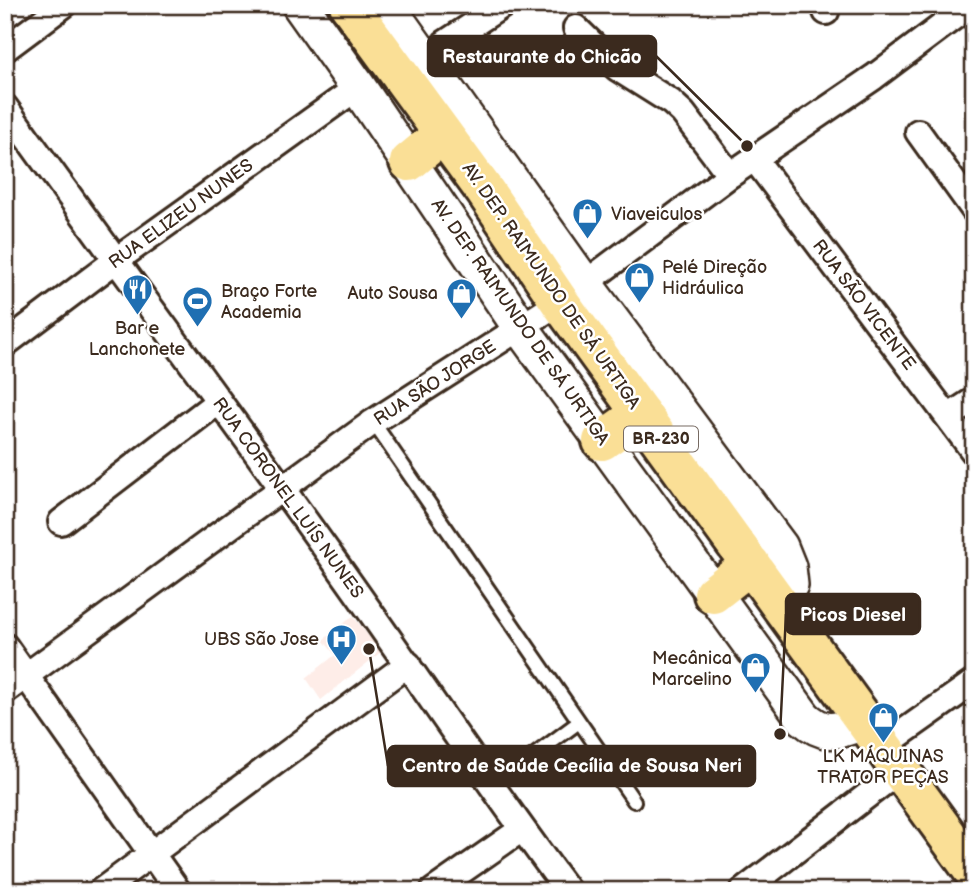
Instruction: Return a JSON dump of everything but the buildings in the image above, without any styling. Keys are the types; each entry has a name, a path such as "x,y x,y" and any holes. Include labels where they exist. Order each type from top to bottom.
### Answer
{"highway":[{"name":"AV. DEP. RAIMUNDO DE SÁ URTIGA","path":"349,5 443,134 573,293 641,413 974,872"},
{"path":"409,162 443,134"},
{"path":"602,441 641,413"},
{"path":"713,594 751,564"}],"main road":[{"name":"AV. DEP. RAIMUNDO DE SÁ URTIGA","path":"300,5 521,328 713,594 810,723 816,728 882,747"},
{"name":"AV. DEP. RAIMUNDO DE SÁ URTIGA","path":"386,5 573,293 780,547 788,567 790,585 778,602"}],"street":[{"path":"5,49 64,5"},
{"path":"445,43 503,5"},
{"name":"RUA SÃO JORGE","path":"5,691 373,422 573,293 730,174 874,77 970,5"},
{"path":"576,28 617,68 671,102 683,113 730,174"},
{"name":"RUA ELIZEU NUNES","path":"5,344 358,87"},
{"name":"RUA CORONEL LUÍS NUNES","path":"5,107 282,487 491,786 568,891"},
{"path":"918,132 974,211"},
{"name":"RUA SÃO VICENTE","path":"754,158 974,452"},
{"path":"948,417 974,400"},
{"path":"61,522 219,401"},
{"path":"5,646 178,891"},
{"path":"101,891 408,664"},
{"path":"743,891 882,747 974,682"},
{"path":"433,891 522,829"}],"lane":[{"path":"373,422 634,801"},
{"path":"491,786 579,722"}],"shaded area":[{"name":"UBS São Jose","path":"353,616 381,652 321,700 306,678 335,655 323,640"}],"place":[{"name":"Restaurante do Chicão","path":"747,146"},
{"name":"Viaveiculos","path":"588,241"},
{"name":"Pelé Direção Hidráulica","path":"639,304"},
{"name":"Bar e Lanchonete","path":"137,317"},
{"name":"Auto Sousa","path":"461,320"},
{"name":"Braço Forte Academia","path":"198,328"},
{"name":"Centro de Saúde Cecília de Sousa Neri","path":"369,649"},
{"name":"UBS São Jose","path":"342,666"},
{"name":"Mecânica Marcelino","path":"755,695"},
{"name":"Picos Diesel","path":"780,734"},
{"name":"LK MÁQUINAS TRATOR PEÇAS","path":"883,745"}]}
